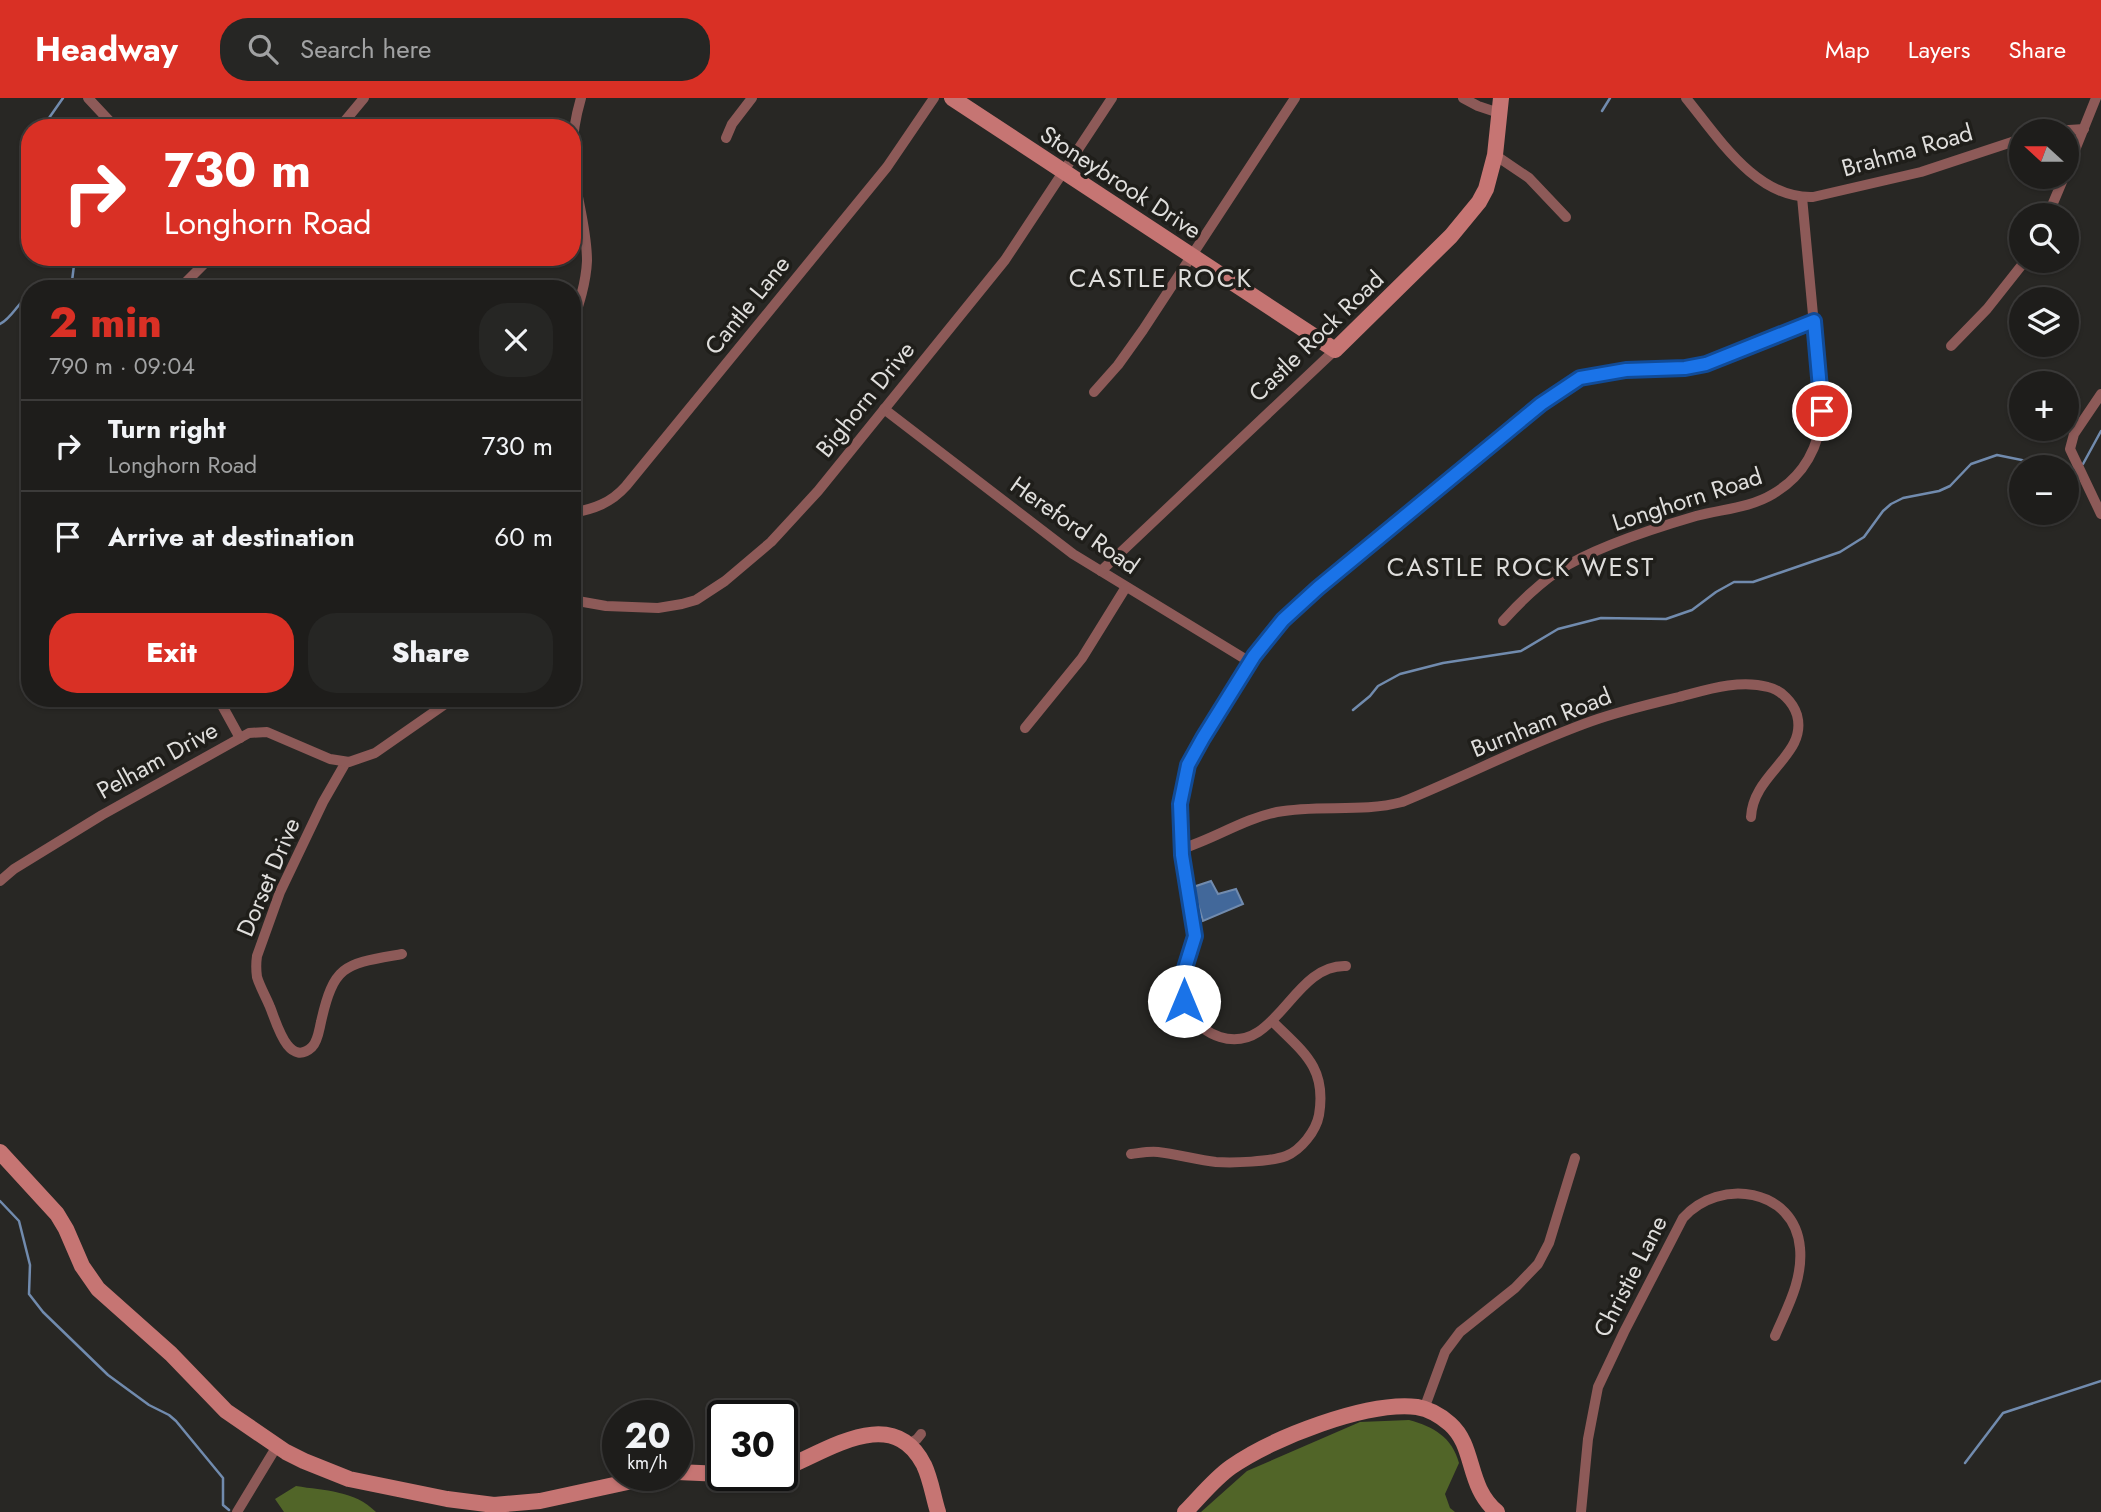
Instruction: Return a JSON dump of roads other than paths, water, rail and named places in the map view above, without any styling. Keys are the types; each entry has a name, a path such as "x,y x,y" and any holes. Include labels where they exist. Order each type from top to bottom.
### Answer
{"street":[{"path":"88,98 108,119"},
{"path":"346,119 364,98"},
{"path":"577,119 581,98"},
{"path":"726,138 732,124 752,98"},
{"name":"Cantle Lane","path":"581,511 601,506 619,495 887,167 934,98"},
{"name":"Stoneybrook Drive","path":"952,98 1335,350"},
{"name":"Bighorn Drive","path":"581,602 606,606 667,607 696,600 735,573 786,527 1006,260 1112,98"},
{"path":"1094,392 1118,365 1295,98"},
{"path":"1463,98 1478,106 1500,105"},
{"path":"1686,98 1733,155 1749,170 1781,192 1802,197"},
{"path":"2079,141 2096,98"},
{"name":"Castle Rock Road","path":"1101,571 1335,350 1471,215 1486,189 1495,155 1500,105"},
{"path":"2079,129 2084,129"},
{"name":"Brahma Road","path":"1802,197 1813,197 1921,172 2009,143"},
{"path":"1495,155 1529,178 1566,217"},
{"name":"Longhorn Road","path":"1503,621 1537,587 1573,563 1668,525 1761,500 1784,487 1795,477 1813,450 1821,422 1821,397 1802,197"},
{"path":"581,214 586,240 586,276 581,294"},
{"path":"188,280 202,266"},
{"path":"1951,346 1987,309 2016,273"},
{"path":"1346,966 1324,970 1272,1021 1252,1036 1231,1039 1213,1034 1204,1029 1184,1001 1181,981 1195,936 1181,849 1180,804 1188,765 1251,662 1283,620 1318,588 1560,390 1580,378 1603,373 1685,368 1706,364 1814,321"},
{"path":"2101,394 2072,439 2070,449 2101,514"},
{"path":"2092,408 2101,418"},
{"name":"Hereford Road","path":"884,409 1041,531 1126,587 1251,662"},
{"path":"1024,728 1082,658 1126,587"},
{"name":"Burnham Road","path":"1181,849 1201,843 1234,826 1277,812 1375,807 1402,802 1594,720 1706,690 1754,684 1773,688 1782,694 1794,709 1798,726 1794,744 1758,789 1751,817"},
{"path":"223,707 240,738"},
{"path":"346,762 375,753 441,707"},
{"name":"Pelham Drive","path":"0,881 14,869 102,815 240,738 267,732 330,759 346,762"},
{"name":"Dorset Drive","path":"346,762 323,802 279,892 257,956 259,982 287,1046 303,1051 312,1046 320,1029 326,996 344,970 365,960 402,954"},
{"path":"1131,1154 1154,1151 1218,1162 1287,1156 1303,1144 1318,1122 1321,1080 1311,1060 1272,1021"},
{"path":"0,1152 57,1214 82,1266 98,1289 171,1354 213,1400 277,1446 304,1461 349,1479 471,1503 544,1506 602,1490"},
{"path":"1424,1409 1451,1342 1528,1277 1546,1250 1575,1158"},
{"name":"Christie Lane","path":"1581,1512 1593,1408 1605,1370 1683,1218 1710,1197 1735,1192 1759,1197 1776,1206 1793,1225 1800,1246 1799,1273 1775,1336"},
{"path":"1185,1512 1221,1474 1234,1465 1312,1427 1386,1408 1424,1409 1457,1431 1475,1484 1482,1497 1497,1512"},
{"path":"907,1445 921,1434"},
{"path":"798,1461 834,1444 861,1436 886,1435 907,1445 924,1465 938,1512"},
{"path":"237,1512 277,1446"}],"water":[{"path":"1211,881 1218,894 1236,889 1243,904 1203,921 1193,887"}],"waterway":[{"path":"48,119 63,98"},
{"path":"1602,111 1610,98"},
{"path":"72,280 74,266"},
{"path":"0,324 21,303"},
{"path":"2083,464 2101,431"},
{"path":"1353,710 1378,686 1400,674 1443,663 1521,651 1558,629 1601,618 1666,619 1692,610 1734,582 1753,582 1840,552 1864,537 1891,504 1903,498 1939,491 1950,486 1971,464 1997,455 2009,457"},
{"path":"0,1201 19,1221 30,1265 29,1294 43,1312 108,1375 176,1421 223,1478 223,1505 229,1510"},
{"path":"1965,1463 2003,1413 2101,1381"}],"district":[{"name":"CASTLE ROCK","path":"1161,278"},
{"name":"CASTLE ROCK WEST","path":"1521,567"}]}
